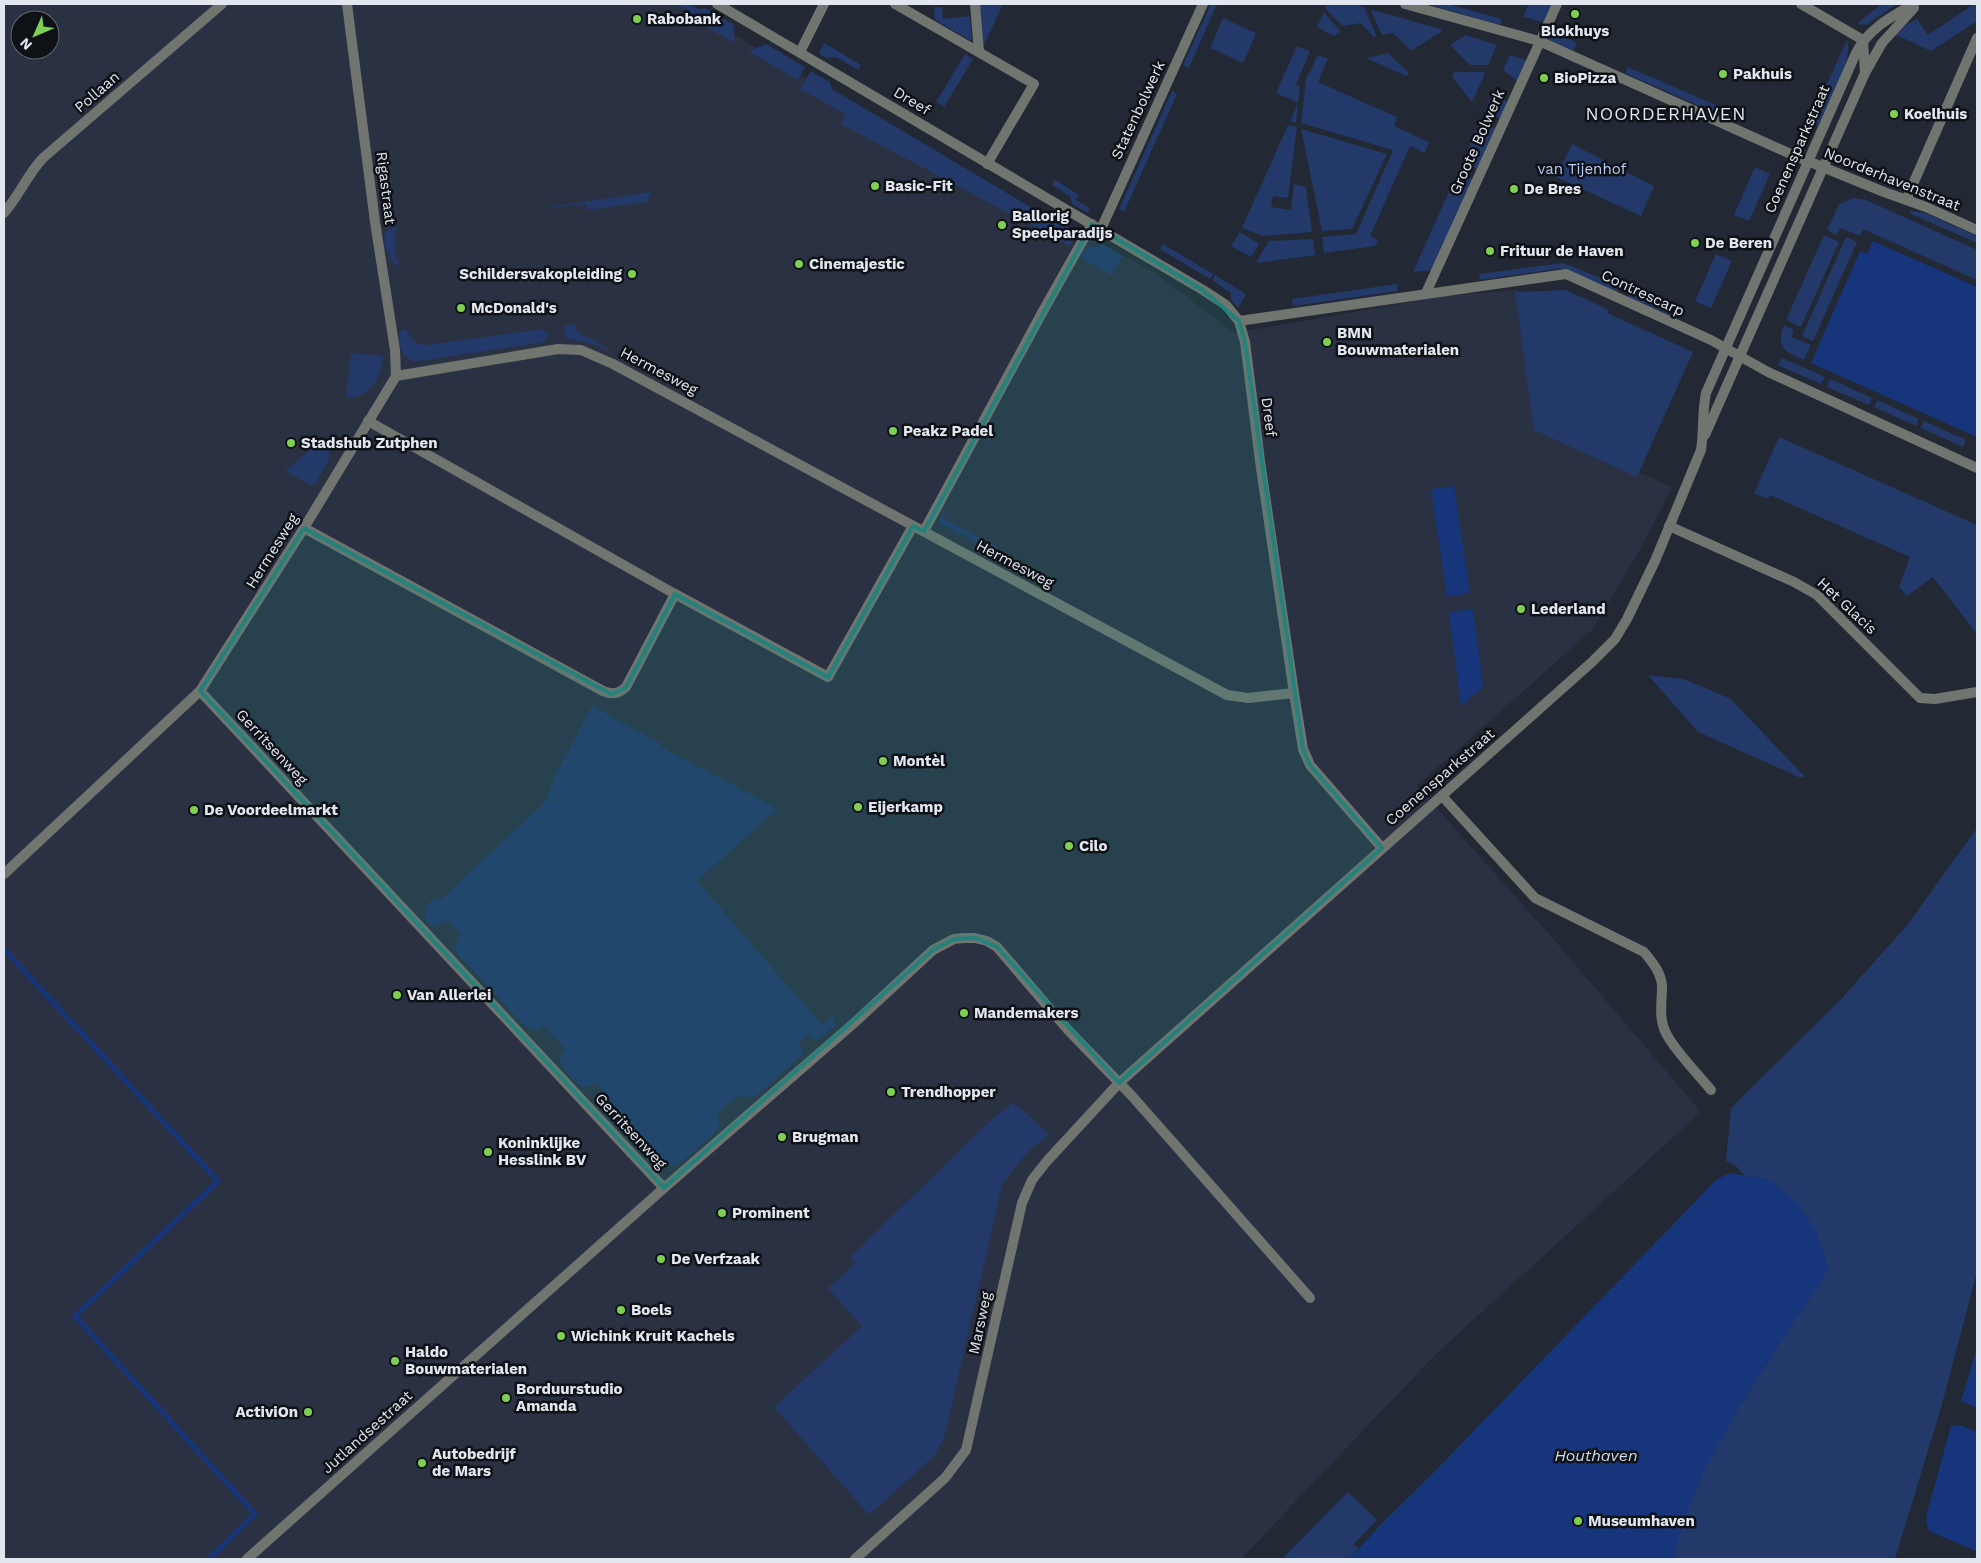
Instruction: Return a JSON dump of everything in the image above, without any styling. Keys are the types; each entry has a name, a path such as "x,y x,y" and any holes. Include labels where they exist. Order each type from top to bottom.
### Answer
{"street":[{"name":"Pollaan","path":"4,213 43,158 222,4"},
{"name":"Rigastraat","path":"347,4 375,222 395,350 396,376"},
{"name":"Dreef","path":"717,4 987,164 1096,226 1226,305 1239,321 1245,342 1260,461 1294,693"},
{"path":"800,52 824,4"},
{"path":"895,4 1034,84 987,164"},
{"path":"975,4 979,52"},
{"name":"Statenbolwerk","path":"1096,226 1203,4"},
{"name":"Noorderhavenstraat","path":"1405,4 1539,41 1823,168 1977,230"},
{"name":"Groote Bolwerk","path":"1426,293 1557,4"},
{"path":"1801,4 1863,40"},
{"name":"Coenensparkstraat","path":"1120,1083 1592,662 1615,639 1631,610 1701,450 1703,438 1702,413 1706,393 1863,40 1888,18 1916,4"},
{"name":"Coenensparkstraat","path":"1703,438 1865,73 1882,43 1916,4"},
{"path":"1906,200 1977,38"},
{"name":"Coenensparkstraat","path":"1863,40 1865,73"},
{"path":"924,531 1042,310 1096,226"},
{"name":"Contrescarp","path":"1239,321 1566,274 1710,340 1768,372 1977,468"},
{"name":"Hermesweg","path":"4,874 200,691 304,528 396,376 520,354 558,349 581,350 614,364 1228,695 1248,698 1294,693"},
{"path":"368,421 675,594 828,677 913,526"},
{"name":"Het Glacis","path":"1669,526 1794,582 1817,595 1920,698 1935,699 1977,692"},
{"path":"304,528 603,692 611,694 619,693 626,686 675,594"},
{"name":"Gerritsenweg","path":"200,691 664,1188 853,1024 933,950 954,939 976,938 986,941 997,948 1068,1030 1120,1083 1310,1298"},
{"path":"1294,693 1303,748 1310,765 1382,848"},
{"path":"1442,796 1534,898 1644,952 1659,973 1662,986 1660,1012 1666,1035 1711,1090"},
{"name":"Marsweg","path":"855,1559 945,1478 966,1450 1022,1203 1032,1180 1047,1161 1120,1083"},
{"name":"Jutlandsestraat","path":"247,1559 664,1188"}],"highlighted area":[{"path":"1092,224 1203,290 1239,321 1245,342 1303,749 1310,765 1382,848 1119,1083 997,947 975,938 954,939 933,950 664,1188 200,691 304,528 611,694 626,687 675,594 828,677 913,526 924,531"}],"shaded area":[{"path":"4,4 683,4 992,188 1154,272 1234,333 1445,296 1517,290 1540,428 1672,487 1640,550 1593,629 1417,786 1557,943 1701,1112 1435,1355 1241,1559 4,1559"}],"green space":[{"path":"677,4 689,4 698,9 705,8 733,24 735,43 688,17 690,12"},
{"path":"979,4 1003,4 984,45 983,45"},
{"path":"1211,4 1217,4 1189,68 1183,65"},
{"path":"1327,4 1352,4 1364,7 1376,35 1374,37 1361,23 1342,26 1325,8"},
{"path":"1427,4 1448,4 1502,19 1500,25"},
{"path":"1529,4 1552,4 1544,22 1523,17"},
{"path":"1881,4 1897,4 1866,25 1857,24"},
{"path":"1974,4 1977,4 1977,21 1931,51 1896,35 1906,25 1917,19 1928,35"},
{"path":"934,7 942,7 943,19 970,16 972,41 935,20"},
{"path":"1371,11 1441,29 1441,32 1411,51 1393,33 1382,35"},
{"path":"1324,12 1341,32 1334,36 1317,27"},
{"path":"1223,18 1256,33 1243,63 1210,48"},
{"path":"1548,29 1577,43 1573,51 1544,38"},
{"path":"1466,35 1497,45 1488,65 1470,65 1450,45"},
{"path":"1847,40 1847,59 1843,71 1818,126 1812,123 1815,110"},
{"path":"824,43 861,65 858,70 836,57 827,58 819,54"},
{"path":"766,44 805,67 798,80 748,51"},
{"path":"1297,46 1310,51 1296,84 1300,86 1296,123 1290,121 1298,103 1276,93"},
{"path":"1388,53 1409,73 1406,76 1366,58"},
{"path":"965,54 973,59 944,107 936,102"},
{"path":"1318,55 1328,59 1318,82 1397,117 1394,126 1429,142 1425,153 1410,146 1370,236 1378,240 1375,246 1324,253 1322,237 1356,234 1393,150 1301,123 1306,79"},
{"path":"1510,55 1527,60 1517,81 1503,70"},
{"path":"1628,67 1736,114 1733,121 1625,73"},
{"path":"811,71 830,82 832,89 1054,221 1062,219 1068,223 1072,243 1070,246 841,124 845,114 800,89"},
{"path":"1454,72 1483,72 1485,74 1472,102 1452,77"},
{"path":"1494,90 1508,103 1500,119 1484,112"},
{"path":"1172,91 1177,94 1124,212 1119,209"},
{"path":"1480,122 1496,128 1478,169 1463,162"},
{"path":"1288,125 1297,127 1288,198 1273,196 1271,207 1291,210 1294,184 1306,187 1312,232 1263,236 1242,228"},
{"path":"1301,129 1387,154 1352,229 1322,231"},
{"name":"van Tijenhof","path":"1572,144 1654,186 1641,216 1556,177"},
{"path":"1755,167 1770,174 1749,221 1734,215"},
{"path":"1458,172 1473,179 1433,270 1413,272"},
{"path":"1055,180 1079,195 1076,200 1090,208 1087,213 1072,204 1070,196 1052,185"},
{"path":"652,192 647,202 587,210 586,204 547,208 548,207"},
{"path":"1853,198 1866,200 1977,250 1977,280 1863,229 1860,236 1840,228 1836,235 1827,230 1839,204"},
{"path":"1910,211 1925,213 1977,236 1977,243 1909,213"},
{"path":"397,226 398,228 394,232 396,237 395,251 399,268 389,256 385,246 386,231"},
{"path":"1240,232 1259,244 1251,257 1231,246"},
{"path":"1824,235 1839,242 1801,327 1786,320"},
{"path":"1846,237 1857,242 1813,341 1802,336"},
{"path":"1313,239 1315,255 1258,263 1257,261 1269,241"},
{"path":"1103,244 1123,256 1111,275 1080,257 1084,250"},
{"path":"1163,244 1213,274 1210,279 1160,249"},
{"path":"1716,254 1732,261 1711,308 1695,301"},
{"path":"1563,263 1620,286 1617,292 1563,268 1480,280 1479,274"},
{"path":"1215,275 1246,294 1238,308 1231,300 1231,293 1212,280"},
{"path":"1397,284 1397,291 1293,306 1292,299"},
{"path":"1566,290 1609,310 1607,313 1693,352 1637,477 1534,430 1515,292"},
{"path":"1631,291 1675,311 1672,316 1628,297"},
{"path":"575,324 577,332 607,348 606,350 592,344 566,338 563,326"},
{"path":"1784,325 1794,330 1791,337 1811,345 1804,360 1787,351 1781,344 1781,332"},
{"path":"402,329 407,330 412,339 420,344 427,345 543,329 548,335 544,342 413,362 400,348 399,334"},
{"path":"351,353 383,356 380,372 373,385 362,394 346,397"},
{"path":"1782,358 1825,377 1821,384 1778,365"},
{"path":"1830,379 1872,398 1869,405 1827,387"},
{"path":"1877,400 1919,419 1916,426 1874,407"},
{"path":"1924,421 1966,440 1963,447 1921,428"},
{"path":"1779,437 1977,525 1977,634 1933,577 1907,596 1899,587 1910,557 1770,495 1767,499 1754,493"},
{"path":"320,441 328,450 330,457 315,484 310,485 285,471"},
{"path":"947,506 943,518 998,547 995,552 938,523"},
{"path":"1648,675 1684,679 1731,699 1805,777 1801,778 1698,732"},
{"path":"592,706 662,744 661,747 771,805 776,810 697,881 822,1025 834,1015 835,1025 819,1040 814,1039 808,1034 798,1044 803,1051 802,1055 757,1095 747,1098 739,1095 717,1114 719,1120 718,1129 679,1163 673,1165 667,1166 654,1162 603,1110 601,1101 605,1093 596,1083 591,1086 581,1086 569,1075 562,1066 560,1057 565,1049 544,1026 535,1031 526,1027 460,957 455,946 460,934 448,921 436,926 430,924 425,917 428,905 435,897 439,901 546,801 554,777"},
{"path":"1977,828 1977,1272 1941,1408 1895,1559 1674,1559 1679,1533 1689,1502 1716,1445 1768,1361 1766,1179 1745,1176 1735,1165 1726,1161 1731,1108 1842,998 1908,924"},
{"path":"1012,1103 1024,1111 1048,1134 1045,1139 1029,1150 1002,1185 944,1439 934,1456 869,1515 774,1407 862,1326 828,1288 856,1263 850,1257 991,1120"},
{"path":"1348,1492 1377,1520 1354,1544 1358,1549 1349,1559 1282,1559"}],"water":[{"path":"1873,241 1977,287 1977,437 1811,363 1860,251 1867,254"},
{"path":"1454,486 1470,593 1447,597 1431,489"},
{"path":"1473,609 1483,687 1461,706 1449,612"},
{"name":"Houthaven","path":"1729,1173 1766,1179 1794,1199 1816,1231 1829,1269 1754,1384 1711,1458 1693,1496 1679,1537 1674,1559 1349,1559 1716,1180"},
{"path":"1977,1348 1977,1408 1961,1401"},
{"path":"1960,1425 1977,1432 1977,1559 1975,1559 1976,1551 1929,1531 1926,1521 1951,1426"}],"waterway":[{"path":"4,949 218,1181 75,1316 255,1514 209,1559"}],"place":[{"name":"Blokhuys","path":"1575,14"},
{"name":"Rabobank","path":"637,19"},
{"name":"Pakhuis","path":"1723,74"},
{"name":"BioPizza","path":"1544,78"},
{"name":"Koelhuis","path":"1894,114"},
{"name":"Basic-Fit","path":"875,186"},
{"name":"De Bres","path":"1514,189"},
{"name":"Ballorig Speelparadijs","path":"1002,225"},
{"name":"De Beren","path":"1695,243"},
{"name":"Frituur de Haven","path":"1490,251"},
{"name":"Cinemajestic","path":"799,264"},
{"name":"Schildersvakopleiding","path":"632,274"},
{"name":"McDonald's","path":"461,308"},
{"name":"BMN Bouwmaterialen","path":"1327,342"},
{"name":"Peakz Padel","path":"893,431"},
{"name":"Stadshub Zutphen","path":"291,443"},
{"name":"Lederland","path":"1521,609"},
{"name":"Montèl","path":"883,761"},
{"name":"Eijerkamp","path":"858,807"},
{"name":"De Voordeelmarkt","path":"194,810"},
{"name":"Cilo","path":"1069,846"},
{"name":"Van Allerlei","path":"397,995"},
{"name":"Mandemakers","path":"964,1013"},
{"name":"Trendhopper","path":"891,1092"},
{"name":"Brugman","path":"782,1137"},
{"name":"Koninklijke Hesslink BV","path":"488,1152"},
{"name":"Prominent","path":"722,1213"},
{"name":"De Verfzaak","path":"661,1259"},
{"name":"Boels","path":"621,1310"},
{"name":"Wichink Kruit Kachels","path":"561,1336"},
{"name":"Haldo Bouwmaterialen","path":"395,1361"},
{"name":"Borduurstudio Amanda","path":"506,1398"},
{"name":"ActiviOn","path":"308,1412"},
{"name":"Autobedrijf de Mars","path":"422,1463"},
{"name":"Museumhaven","path":"1578,1521"}],"district":[{"name":"NOORDERHAVEN","path":"1666,114"}]}
